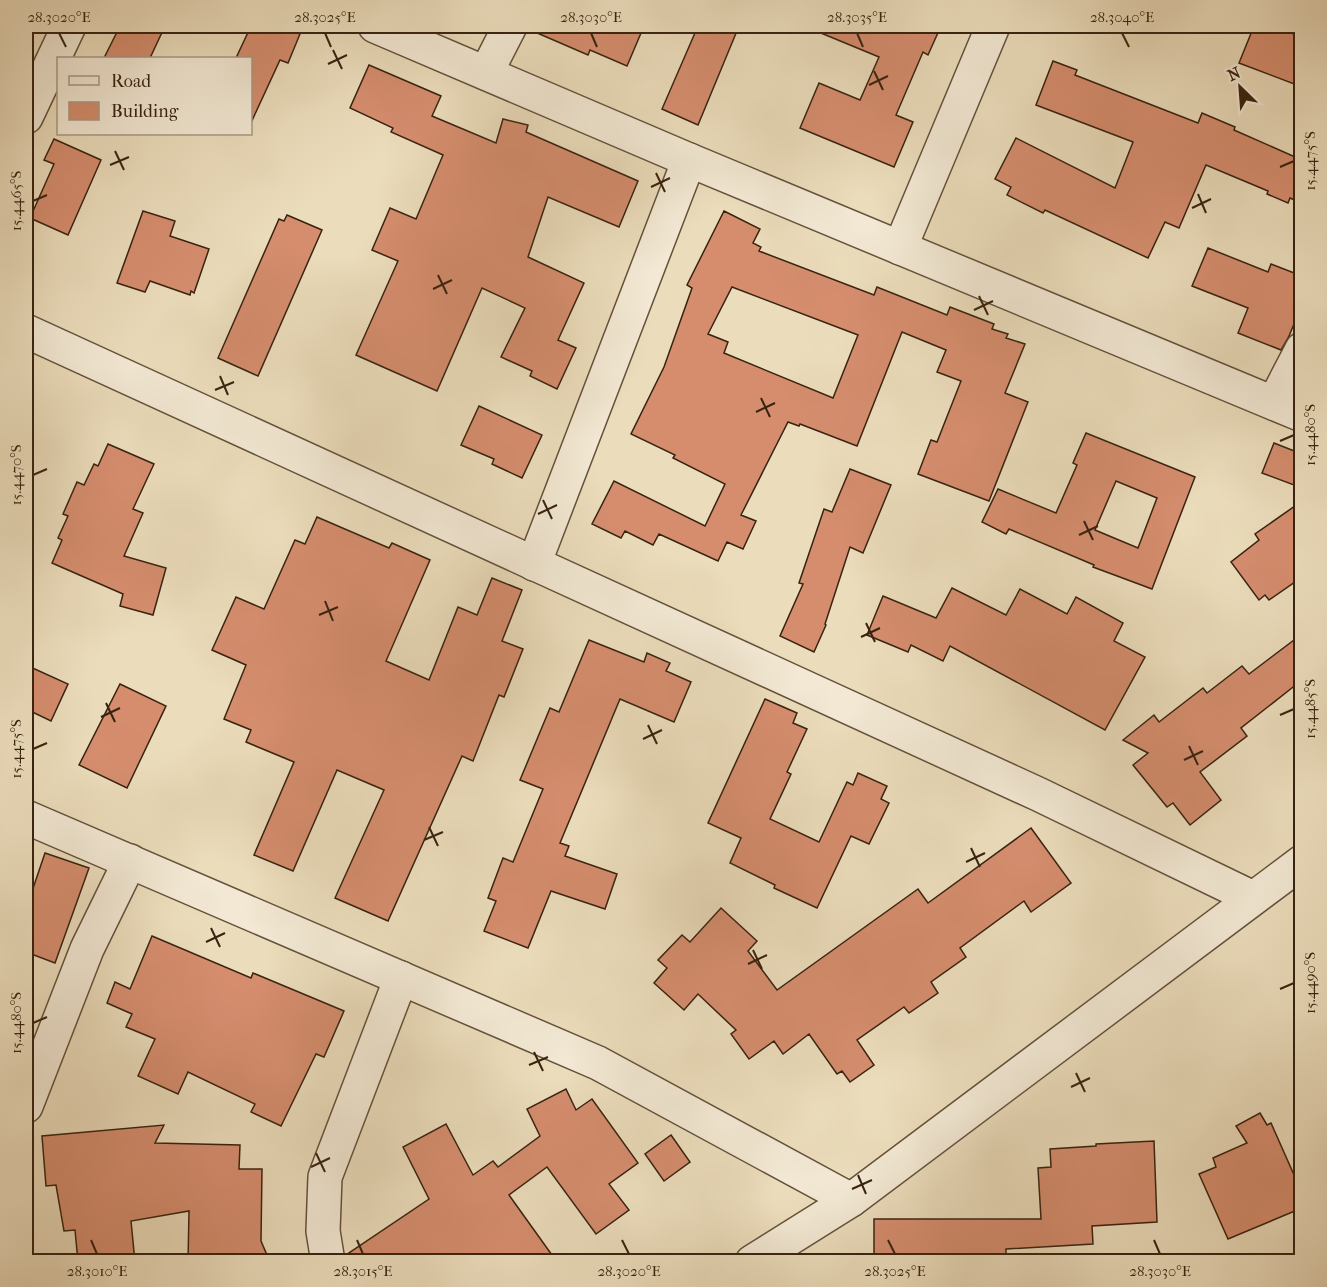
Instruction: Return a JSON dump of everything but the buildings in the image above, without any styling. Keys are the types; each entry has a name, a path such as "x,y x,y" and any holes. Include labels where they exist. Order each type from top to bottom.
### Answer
{"street":[{"path":"26,117 69,26"},
{"path":"375,26 689,160 1288,409 1302,349"},
{"path":"486,73 510,26"},
{"path":"900,248 993,26"},
{"path":"534,564 689,160"},
{"path":"26,331 1038,794 1253,898"},
{"path":"26,817 598,1063 850,1200"},
{"path":"26,1106 87,949 130,861"},
{"path":"752,1262 850,1200 1302,862"},
{"path":"328,1262 323,1231 325,1177 401,978"}]}
